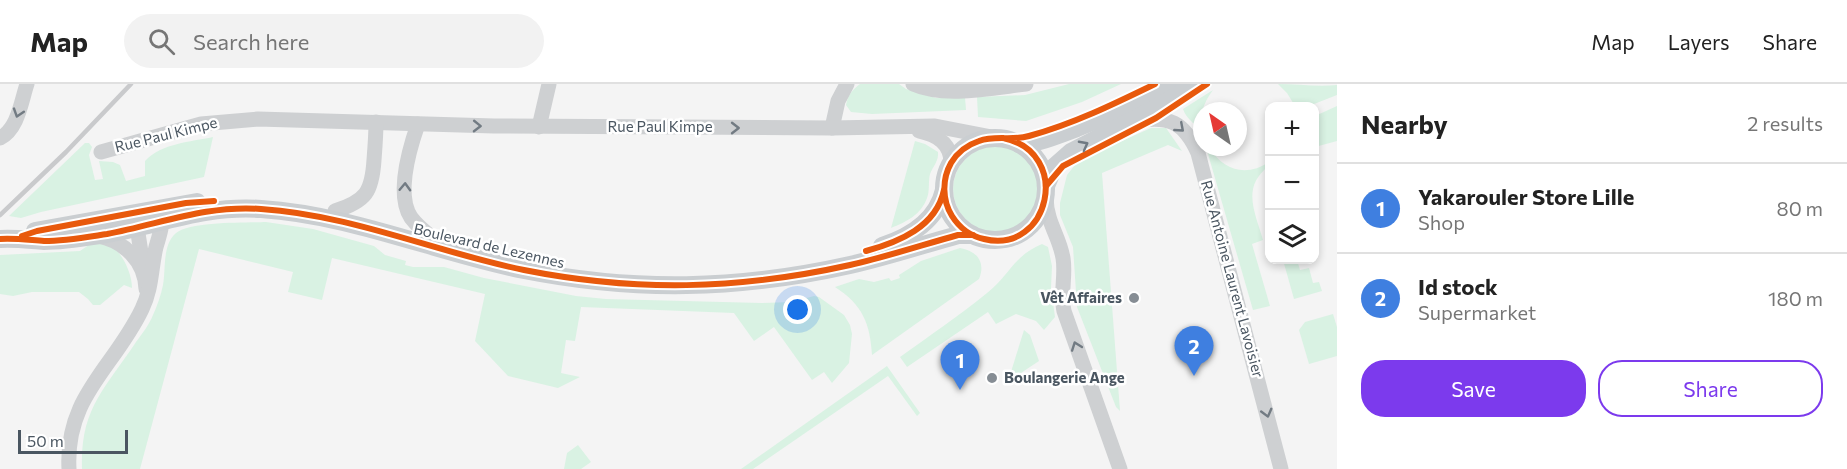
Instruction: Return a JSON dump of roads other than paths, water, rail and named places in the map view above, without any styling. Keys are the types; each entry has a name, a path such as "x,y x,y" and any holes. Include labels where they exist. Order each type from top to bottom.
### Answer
{"main road":[{"path":"1019,144 1036,142 1102,118 1175,84"},
{"path":"1046,192 1040,164 1033,154 1019,144 998,138 971,144 962,151 951,163 944,190 947,206 963,229 973,235 996,240 1019,235 1036,220 1046,192 1051,172 1060,160 1197,84"},
{"name":"Boulevard de Lezennes","path":"8,239 44,241 137,227 158,213 196,202 281,203 374,219 513,258 578,270 654,277 736,274 809,265 896,242 926,223 939,205 944,190"},
{"name":"Boulevard de Lezennes","path":"8,239 37,231 158,213 220,208 292,212 351,223 522,270 602,282 655,286 726,284 794,276 870,260 958,235 973,235"}],"street":[{"path":"1,137 13,127 27,84"},
{"path":"539,127 549,84"},
{"path":"913,84 940,91 1026,84"},
{"path":"832,128 844,86"},
{"name":"Rue Antoine Laurent Lavoisier","path":"1125,124 1156,118 1175,123 1184,130 1198,153 1281,465"},
{"name":"Rue Paul Kimpe","path":"101,152 188,127 214,122 258,119 539,127 948,128 998,138"},
{"path":"335,211 361,199 371,186 375,122"},
{"path":"418,124 407,163 405,199 410,216 430,236"},
{"name":"Rue Paul Kimpe","path":"901,128 927,133 940,139 949,149 951,163"},
{"path":"1046,192 1047,217 1063,258 1064,311 1120,469"},
{"path":"69,469 69,441 80,406 89,388 130,332 150,291 158,213"},
{"path":"137,227 146,287 144,306"},
{"path":"95,235 113,240 126,249 136,259 144,274"}],"railway":[{"path":"0,215 66,152 131,84"}],"place":[{"name":"Vêt Affaires","path":"1134,298"},
{"name":"Id stock","path":"1194,376"},
{"name":"Boulangerie Ange","path":"992,378"},
{"name":"Yakarouler Store Lille","path":"960,390"}]}
